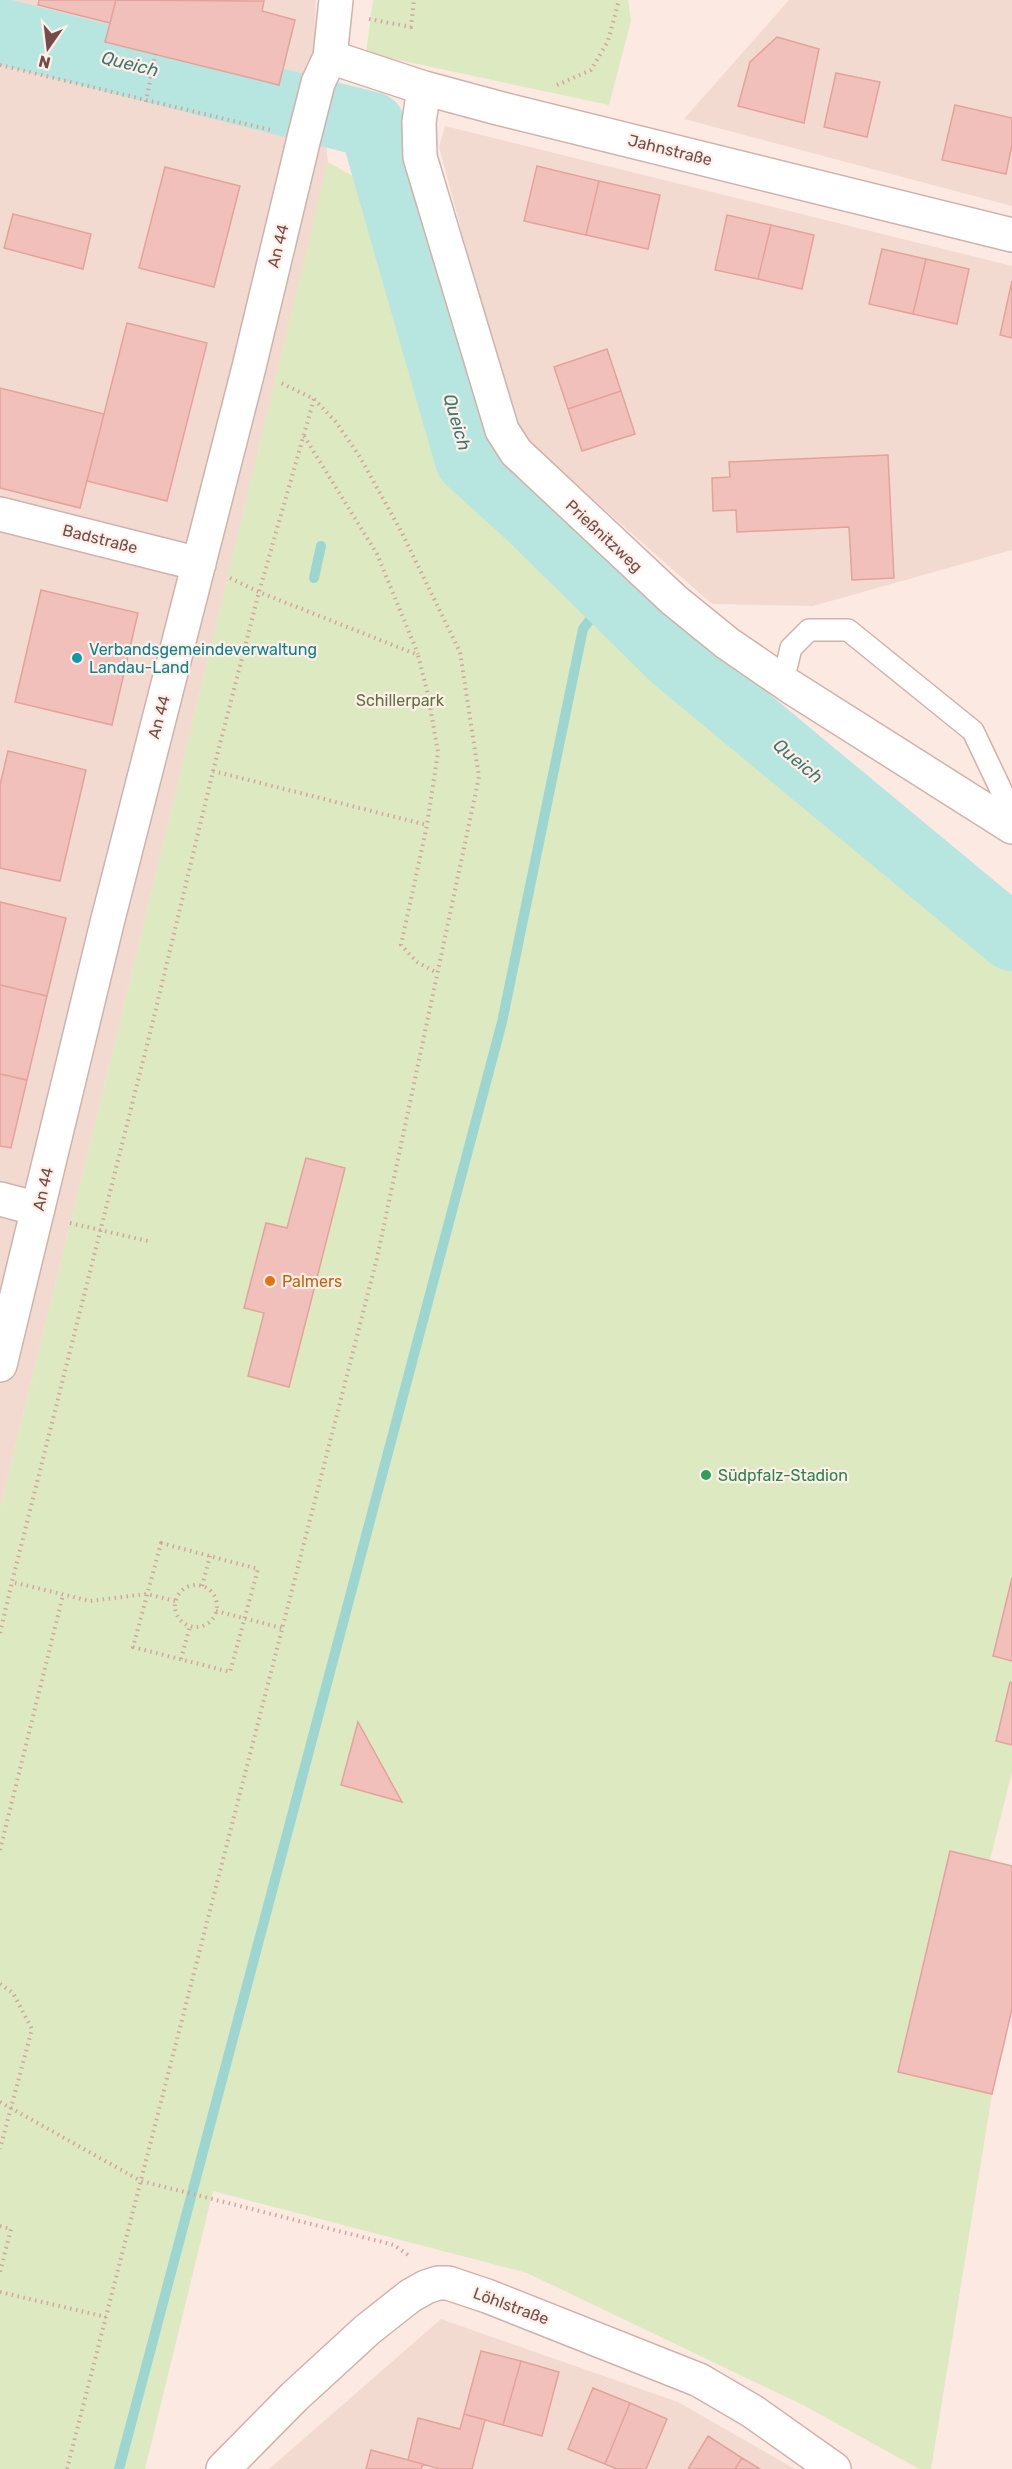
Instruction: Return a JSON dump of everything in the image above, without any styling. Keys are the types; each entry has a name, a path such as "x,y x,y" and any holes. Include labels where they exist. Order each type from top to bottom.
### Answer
{"street":[{"name":"An 44","path":"0,1365 121,865 249,367 304,138 318,83 330,57 336,0"},
{"name":"Jahnstraße","path":"330,57 424,88 1012,235"},
{"name":"Prießnitzweg","path":"424,88 420,122 420,157 501,430 516,452 674,600 727,643 1012,827"},
{"name":"Badstraße","path":"0,514 199,564"},
{"path":"0,1199 37,1212"},
{"path":"223,2469 367,2330 418,2291 432,2285 448,2283"},
{"name":"Löhlstraße","path":"448,2283 596,2338 699,2380 752,2411 834,2469"}],"lane":[{"path":"783,681 791,648 809,630 848,630 973,731 1012,813"}],"path":[{"path":"375,20 411,27 414,0"},
{"path":"555,86 591,70 608,41 620,6 619,0"},
{"path":"147,102 155,54"},
{"path":"0,65 304,138"},
{"path":"67,2469 377,1258 479,777 460,652 401,531 360,457 336,422 314,399 249,367"},
{"path":"0,1633 213,771 259,592 314,399"},
{"path":"303,435 377,554 418,655 428,695 438,752 428,825 401,945 417,962 437,973"},
{"path":"199,564 259,592 418,655"},
{"path":"213,771 428,825"},
{"path":"37,1212 148,1241"},
{"path":"161,1543 210,1556 258,1569 230,1672 134,1647 161,1543"},
{"path":"202,1586 210,1556"},
{"path":"12,1582 90,1601 147,1594 175,1601"},
{"path":"195,1584 213,1594 216,1611 204,1625 190,1626 177,1615 175,1601 183,1588 195,1584"},
{"path":"0,1850 63,1595"},
{"path":"216,1611 282,1628"},
{"path":"181,1659 190,1626"},
{"path":"0,1984 13,1993 32,2029 0,2149"},
{"path":"0,2102 141,2181 394,2245 448,2283"},
{"path":"0,2226 11,2229 0,2272"},
{"path":"0,2292 106,2317"}],"shaded area":[{"path":"0,0 316,0 315,26 328,163 0,1509"},
{"path":"789,0 1012,0 1012,206 684,119"},
{"path":"445,126 1012,266 1012,550 813,606 712,604 515,431 439,147"},
{"path":"441,2319 678,2402 795,2469 269,2469"}],"green space":[{"path":"373,0 628,0 631,21 609,105 366,53"},
{"name":"Schillerpark","path":"328,162 370,186 455,477 622,628 1012,954 1012,1772 990,1860 1012,1866 1012,2009 992,2094 931,2469 919,2469 805,2406 527,2273 213,2191 145,2469 0,2469 0,1509"}],"building":[{"path":"39,0 116,0 110,23 38,5"},
{"path":"116,0 264,1 262,11 295,20 279,85 105,42"},
{"path":"777,37 819,49 804,123 738,106 750,62"},
{"path":"836,73 880,82 867,137 824,127"},
{"path":"955,105 1012,118 1012,145 1006,174 942,160"},
{"path":"537,166 599,181 586,235 524,221"},
{"path":"165,167 240,186 214,287 139,268"},
{"path":"599,181 660,195 648,249 586,235"},
{"path":"13,214 91,234 83,269 4,248"},
{"path":"727,215 771,225 758,279 715,270"},
{"path":"771,225 814,235 802,289 758,279"},
{"path":"882,249 926,259 913,314 869,304"},
{"path":"926,259 969,269 957,324 913,314"},
{"path":"1012,281 1012,338 1000,335"},
{"path":"127,323 207,343 167,501 87,481"},
{"path":"607,349 621,391 568,409 554,367"},
{"path":"0,388 104,414 80,508 0,488"},
{"path":"621,391 635,434 582,451 568,409"},
{"path":"888,455 894,578 852,580 849,527 737,532 736,510 713,511 712,478 730,477 729,462"},
{"name":"Verbandsgemeindeverwaltung Landau-Land","path":"41,590 138,613 112,725 15,702"},
{"path":"8,751 86,770 60,881 0,868 0,785"},
{"path":"0,902 66,918 47,996 0,985"},
{"path":"0,985 47,996 27,1080 0,1074"},
{"path":"0,1074 27,1080 11,1148 0,1146"},
{"path":"306,1158 345,1168 289,1387 248,1376 264,1313 244,1308 266,1223 287,1228"},
{"path":"1012,1578 1012,1661 993,1656"},
{"path":"1010,1682 1012,1683 1012,1745 996,1741"},
{"path":"358,1722 402,1802 341,1785"},
{"path":"950,1851 1012,1866 1012,2009 992,2094 898,2072"},
{"path":"481,2351 521,2361 503,2425 464,2414"},
{"path":"521,2361 559,2372 542,2436 503,2425"},
{"path":"593,2388 630,2403 605,2464 568,2449"},
{"path":"630,2403 667,2419 646,2469 617,2469 605,2464"},
{"path":"464,2414 485,2420 472,2469 440,2469 408,2460 418,2418 460,2429"},
{"path":"708,2436 742,2458 735,2469 688,2469"},
{"path":"371,2450 423,2464 421,2469 366,2469"},
{"path":"742,2458 760,2469 735,2469"}],"waterway":[{"name":"Queich","path":"0,31 372,125 468,460 535,521 674,658 1012,938"},
{"path":"314,578 321,546"},
{"path":"119,2469 502,1022 583,629 609,594"}],"place":[{"name":"Verbandsgemeindeverwaltung Landau-Land","path":"77,658"},
{"name":"Palmers","path":"270,1281"},
{"name":"Südpfalz-Stadion","path":"706,1475"}]}
